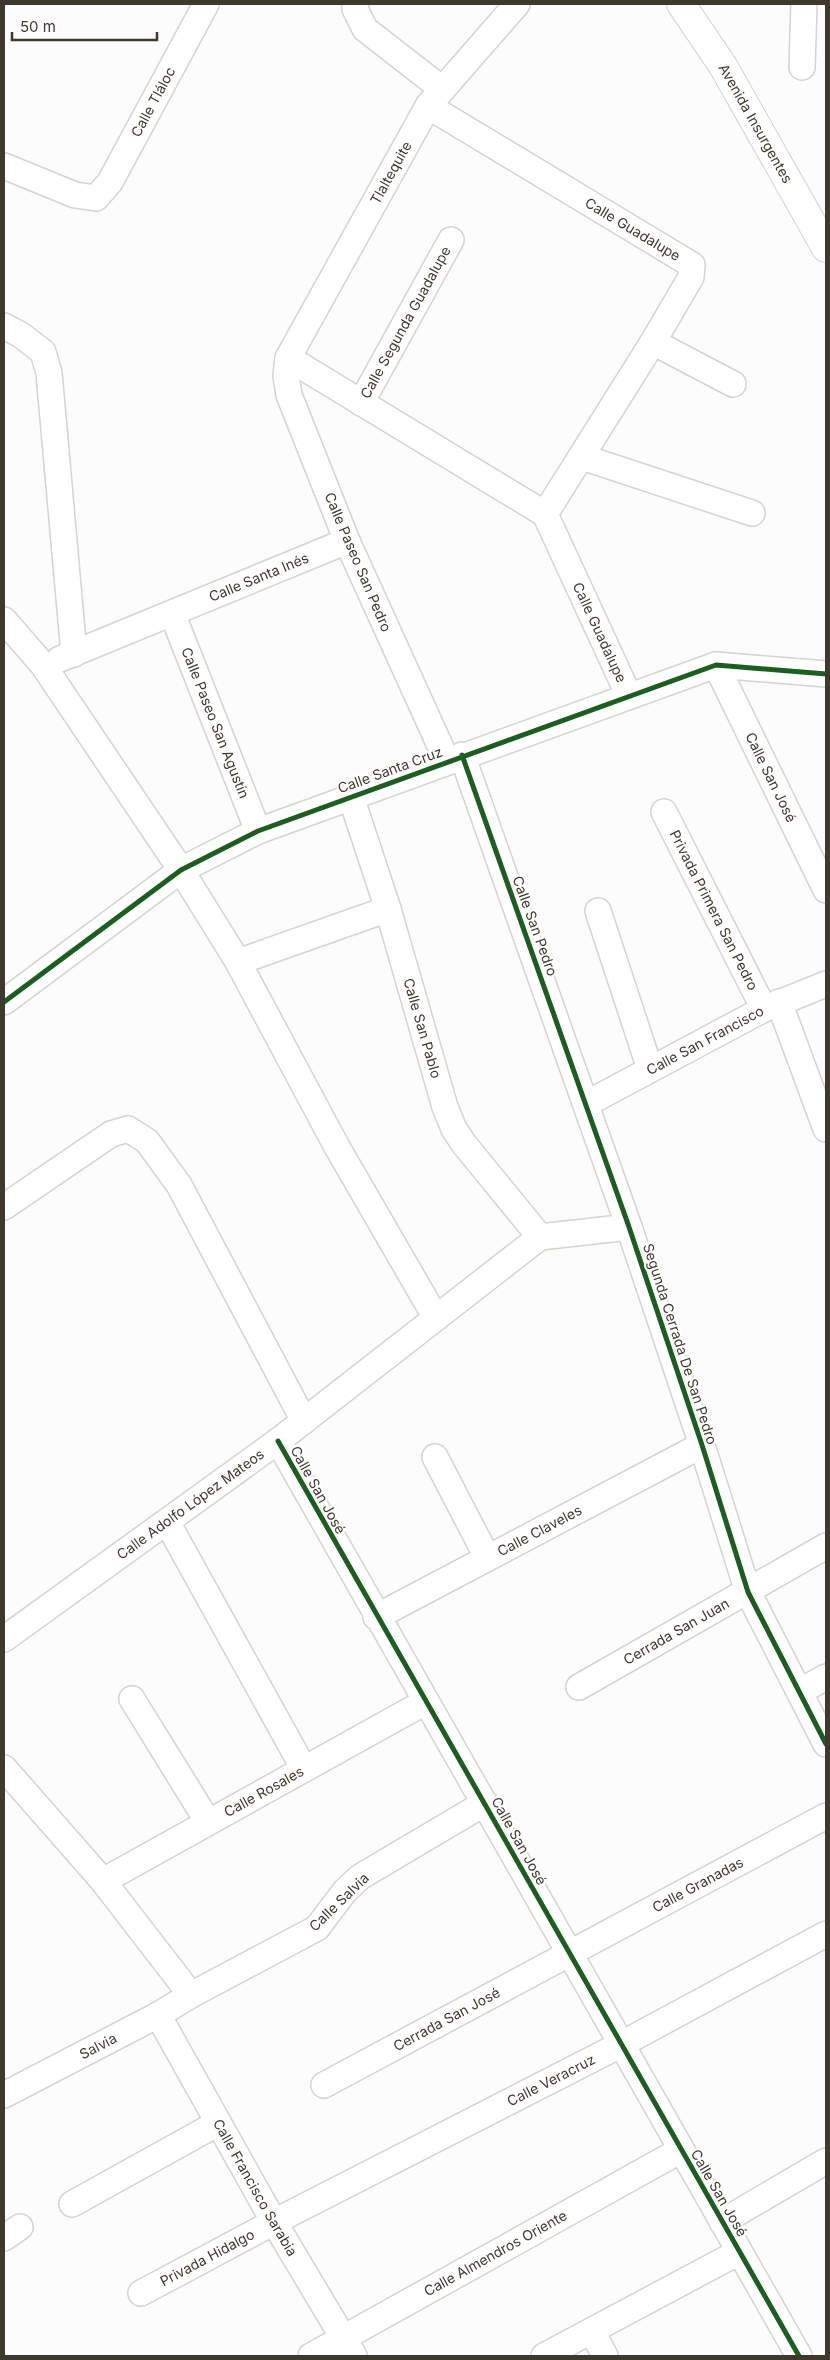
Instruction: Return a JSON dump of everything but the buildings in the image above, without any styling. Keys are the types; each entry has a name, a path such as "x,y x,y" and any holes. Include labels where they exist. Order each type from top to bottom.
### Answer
{"main road":[{"name":"Avenida Insurgentes","path":"680,4 723,66 826,248"}],"street":[{"name":"Calle Tláloc","path":"4,166 75,195 96,198 110,182 206,4"},
{"path":"356,4 355,9 365,29 435,97"},
{"name":"Tlaltequite","path":"288,358 435,97 517,4"},
{"path":"802,67 804,4"},
{"name":"Calle Guadalupe","path":"435,97 692,265 691,277 653,342 546,514 629,696"},
{"name":"Calle Segunda Guadalupe","path":"361,403 451,240"},
{"path":"4,326 21,335 43,352 49,373 74,654"},
{"path":"653,342 734,384"},
{"path":"288,358 546,514"},
{"name":"Calle Paseo San Pedro","path":"288,358 286,376 289,395 347,541 455,758"},
{"path":"582,457 752,513"},
{"name":"Calle Santa Inés","path":"43,665 74,654 347,541"},
{"name":"Calle Paseo San Agustín","path":"172,613 258,831"},
{"path":"4,620 43,665 181,870 238,962 337,1147 436,1318"},
{"name":"Calle Santa Cruz","path":"4,1002 181,870 258,831 716,664 826,674"},
{"name":"Calle San José","path":"716,664 826,890"},
{"name":"Calle San Pedro","path":"455,758 586,1104"},
{"name":"Calle San Pablo","path":"351,797 388,909 445,1107 454,1129 464,1144 540,1237"},
{"name":"Privada Primera San Pedro","path":"664,812 771,1005 826,1129"},
{"path":"238,962 388,909"},
{"path":"598,911 650,1069"},
{"name":"Calle San Francisco","path":"586,1104 771,1005 826,984"},
{"name":"Segunda Cerrada De San Pedro","path":"586,1104 630,1228 702,1445 748,1592"},
{"path":"4,1207 111,1134 128,1129 147,1141 179,1184 304,1421"},
{"path":"540,1237 630,1228"},
{"name":"Calle Adolfo López Mateos","path":"4,1639 278,1442 540,1237"},
{"name":"Calle San José","path":"278,1442 739,2252"},
{"name":"Calle Claveles","path":"376,1617 702,1445"},
{"path":"435,1457 487,1557"},
{"path":"167,1522 304,1769"},
{"name":"Cerrada San Juan","path":"579,1687 826,1546"},
{"path":"748,1592 826,1744"},
{"path":"799,1692 826,1677"},
{"path":"132,1699 208,1822"},
{"name":"Calle Rosales","path":"103,1881 425,1702"},
{"path":"4,1768 103,1881 191,1995"},
{"name":"Calle Salvia","path":"191,1995 317,1928 360,1877 485,1803"},
{"name":"Calle Granadas","path":"568,1953 826,1816"},
{"name":"Calle Veracruz","path":"274,2222 620,2045 826,1934"},
{"name":"Cerrada San José","path":"324,2085 568,1953"},
{"name":"Salvia","path":"4,2095 158,2015 191,1995"},
{"name":"Calle Francisco Sarabia","path":"158,2015 274,2222 349,2347"},
{"path":"72,2204 218,2122"},
{"name":"Calle Almendros Oriente","path":"311,2356 349,2347 681,2150"},
{"path":"722,2222 823,2171"},
{"name":"Privada Hidalgo","path":"141,2293 274,2222"},
{"path":"544,2356 739,2252 799,2356"},
{"path":"592,2331 606,2356"}],"cycle path":[{"path":"4,1002 181,870 258,831 716,665 826,674"},
{"path":"462,755 629,1227 702,1445 748,1592 826,1744"},
{"path":"278,1441 799,2356"}]}
